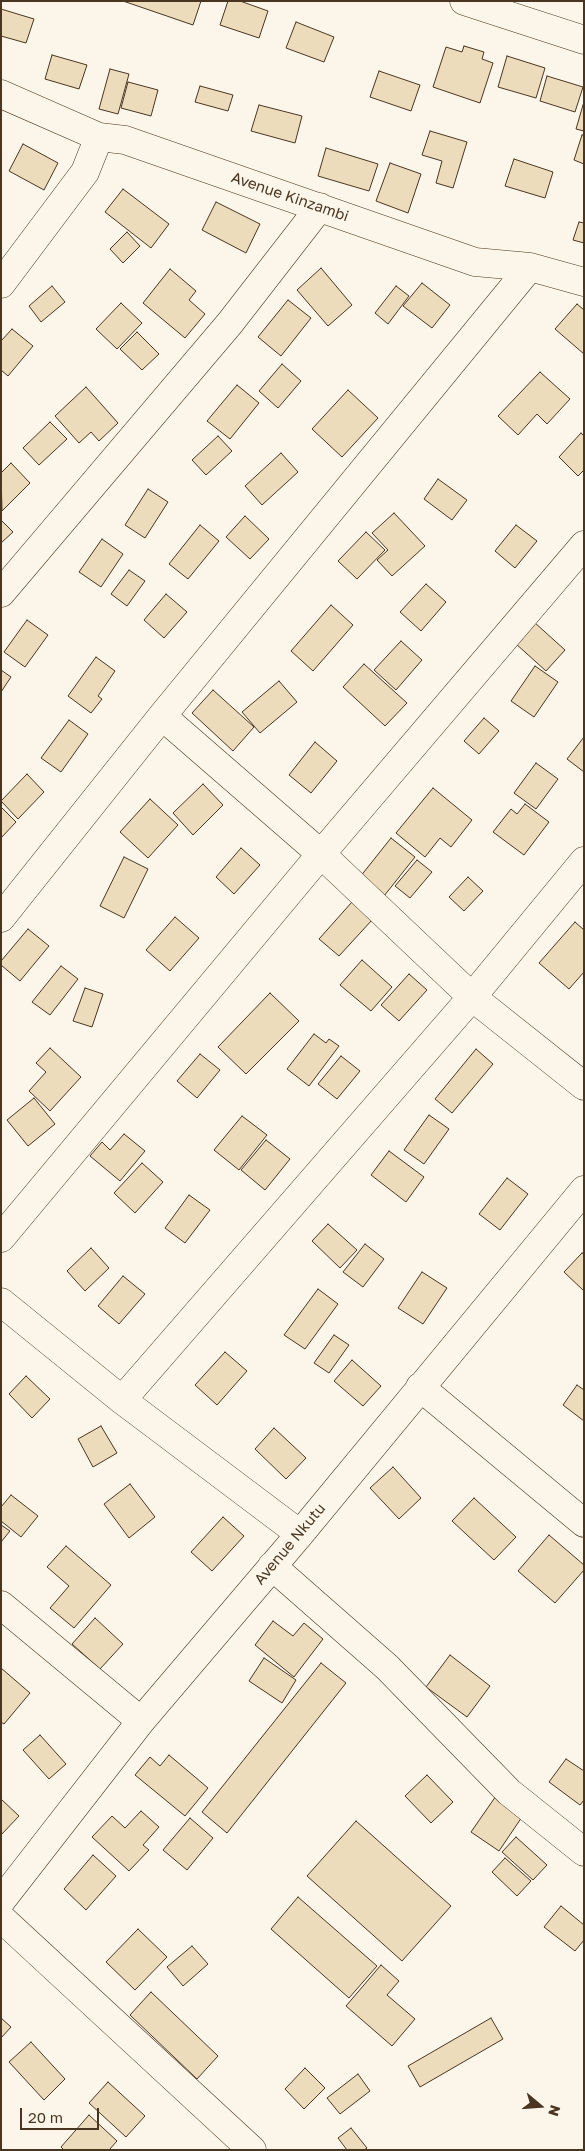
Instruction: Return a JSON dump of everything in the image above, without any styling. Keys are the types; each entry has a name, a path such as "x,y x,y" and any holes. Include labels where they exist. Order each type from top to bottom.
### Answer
{"street":[{"path":"464,1 584,40"},
{"name":"Avenue Kinzambi","path":"1,94 99,137 125,140 475,262 530,267 584,282"},
{"path":"1,284 84,172 99,137"},
{"path":"1,593 230,323 320,207"},
{"path":"1,918 162,716 530,267"},
{"path":"1,1238 321,854 584,545"},
{"path":"162,716 321,854 472,997 584,1086"},
{"path":"122,1400 472,997 584,861"},
{"name":"Avenue Nkutu","path":"1,1901 140,1721 300,1534 420,1387 582,1195"},
{"path":"1,1302 122,1400 300,1534"},
{"path":"420,1387 584,1523"},
{"path":"272,1566 387,1667 509,1792 584,1852"},
{"path":"1,1605 140,1721"},
{"path":"1,1918 252,2150"}],"building":[{"path":"123,1 201,1 193,25"},
{"path":"228,1 240,1 268,11 259,38 220,25"},
{"path":"1,9 34,19 26,43 1,36"},
{"path":"296,22 334,37 324,62 286,48"},
{"path":"464,46 484,52 482,59 493,63 480,103 433,87 446,47 462,52"},
{"path":"52,55 87,65 79,89 45,79"},
{"path":"507,56 545,68 536,98 498,87"},
{"path":"110,69 129,74 118,114 99,109"},
{"path":"379,71 420,85 411,111 370,97"},
{"path":"547,76 583,87 575,112 540,101"},
{"path":"128,82 158,90 151,116 121,108"},
{"path":"200,86 233,95 228,111 195,102"},
{"path":"259,105 302,116 295,143 251,131"},
{"path":"584,105 584,131 576,129"},
{"path":"430,131 467,142 453,188 436,183 442,161 422,155"},
{"path":"582,135 584,135 584,164 574,160"},
{"path":"23,144 58,163 44,190 9,171"},
{"path":"326,148 378,164 369,191 318,176"},
{"path":"514,159 553,172 545,198 505,186"},
{"path":"390,163 421,174 408,213 376,201"},
{"path":"123,189 169,224 151,248 105,212"},
{"path":"216,202 260,224 246,253 202,230"},
{"path":"579,222 584,223 584,243 573,240"},
{"path":"127,232 140,246 123,263 110,249"},
{"path":"321,268 352,305 328,326 297,290"},
{"path":"170,269 196,291 189,300 205,314 185,338 143,303"},
{"path":"422,283 450,305 432,328 403,306"},
{"path":"52,286 65,302 41,322 29,306"},
{"path":"396,286 409,296 388,324 375,313"},
{"path":"288,300 311,318 281,356 258,337"},
{"path":"121,303 142,323 117,349 96,329"},
{"path":"577,304 584,310 584,354 555,329"},
{"path":"12,329 33,346 8,376 1,370 1,341"},
{"path":"137,332 159,354 142,370 120,349"},
{"path":"282,364 301,381 278,408 259,391"},
{"path":"540,372 570,399 547,424 537,414 518,435 498,416"},
{"path":"237,385 259,403 230,439 207,421"},
{"path":"86,387 118,423 99,441 91,432 79,443 55,416"},
{"path":"348,390 378,418 342,457 312,429"},
{"path":"50,422 67,439 39,465 23,448"},
{"path":"581,433 584,436 584,470 578,476 559,457"},
{"path":"218,436 232,451 206,475 192,460"},
{"path":"281,453 298,472 262,505 245,486"},
{"path":"11,463 30,483 2,511 1,473"},
{"path":"438,479 467,500 452,520 424,499"},
{"path":"148,489 168,502 145,538 125,525"},
{"path":"394,513 425,546 392,576 377,560 388,550 372,533"},
{"path":"245,516 269,539 250,559 226,537"},
{"path":"1,520 13,532 1,543"},
{"path":"200,525 219,541 188,579 169,564"},
{"path":"516,525 537,541 515,568 495,551"},
{"path":"366,532 385,550 357,579 338,561"},
{"path":"102,539 123,554 101,587 79,572"},
{"path":"129,570 145,581 127,606 111,594"},
{"path":"426,584 446,602 421,631 400,612"},
{"path":"166,594 187,612 164,638 144,620"},
{"path":"331,605 353,625 313,671 291,651"},
{"path":"27,620 48,635 25,667 4,652"},
{"path":"534,622 565,650 546,671 515,643"},
{"path":"401,641 422,660 396,690 374,670"},
{"path":"96,657 115,671 98,696 102,699 91,713 68,696"},
{"path":"364,664 407,703 385,726 343,687"},
{"path":"535,666 558,682 534,717 511,701"},
{"path":"1,670 11,677 1,692"},
{"path":"279,681 297,702 260,733 242,712"},
{"path":"213,690 254,727 233,751 192,713"},
{"path":"484,718 499,731 479,754 464,741"},
{"path":"69,720 88,734 61,772 41,758"},
{"path":"584,737 584,772 567,759"},
{"path":"315,742 337,761 311,793 289,775"},
{"path":"536,763 558,779 536,809 514,793"},
{"path":"27,774 44,792 18,819 1,801"},
{"path":"203,784 223,805 193,835 173,813"},
{"path":"433,788 472,820 451,847 440,838 425,857 396,833"},
{"path":"150,799 178,825 148,858 120,832"},
{"path":"525,804 549,822 524,855 493,832 511,809 517,814"},
{"path":"1,807 16,822 1,838"},
{"path":"391,838 415,857 384,896 360,877"},
{"path":"241,848 260,865 234,894 216,877"},
{"path":"124,857 148,869 124,918 100,906"},
{"path":"417,860 432,872 410,898 395,886"},
{"path":"468,877 483,891 464,911 449,897"},
{"path":"352,902 372,920 339,956 319,939"},
{"path":"175,917 199,938 170,971 146,950"},
{"path":"575,922 584,930 584,972 569,989 539,963"},
{"path":"28,929 49,946 20,981 1,965 1,961"},
{"path":"362,960 392,987 371,1011 340,985"},
{"path":"61,966 78,979 50,1015 32,1002"},
{"path":"409,974 427,990 399,1021 381,1005"},
{"path":"85,988 103,994 92,1027 73,1021"},
{"path":"270,993 299,1021 246,1074 218,1047"},
{"path":"314,1034 326,1043 329,1039 339,1046 309,1086 287,1069"},
{"path":"50,1048 81,1077 50,1111 29,1091 46,1072 36,1063"},
{"path":"476,1049 493,1064 452,1113 435,1099"},
{"path":"200,1054 220,1070 197,1098 177,1081"},
{"path":"341,1056 360,1071 337,1099 318,1084"},
{"path":"34,1098 55,1124 28,1146 7,1120"},
{"path":"429,1115 449,1129 424,1164 404,1150"},
{"path":"242,1116 267,1135 239,1170 214,1150"},
{"path":"124,1134 145,1151 120,1181 90,1156 102,1142 110,1150"},
{"path":"266,1140 290,1159 265,1190 241,1170"},
{"path":"389,1151 424,1177 406,1202 371,1175"},
{"path":"142,1163 163,1182 135,1213 114,1193"},
{"path":"507,1178 528,1194 500,1230 479,1214"},
{"path":"189,1195 210,1210 185,1243 165,1228"},
{"path":"328,1224 357,1250 340,1268 312,1241"},
{"path":"365,1244 384,1259 363,1287 343,1272"},
{"path":"91,1248 109,1268 85,1291 67,1271"},
{"path":"582,1253 584,1254 584,1291 564,1272"},
{"path":"422,1272 447,1288 423,1324 398,1308"},
{"path":"123,1276 145,1294 119,1324 98,1306"},
{"path":"318,1289 338,1304 305,1349 284,1335"},
{"path":"334,1335 349,1345 329,1373 314,1363"},
{"path":"225,1352 247,1371 217,1405 195,1385"},
{"path":"352,1360 381,1386 363,1406 334,1381"},
{"path":"26,1376 50,1399 32,1418 9,1394"},
{"path":"577,1385 584,1390 584,1421 563,1405"},
{"path":"101,1426 117,1453 93,1467 78,1439"},
{"path":"274,1428 306,1458 286,1479 255,1449"},
{"path":"393,1467 421,1498 399,1519 370,1488"},
{"path":"130,1484 155,1517 129,1538 104,1504"},
{"path":"11,1495 38,1516 21,1537 1,1521 1,1507"},
{"path":"474,1498 516,1537 494,1560 452,1521"},
{"path":"223,1517 244,1536 212,1571 191,1552"},
{"path":"1,1525 10,1531 1,1542"},
{"path":"549,1535 584,1565 584,1570 555,1603 518,1571"},
{"path":"66,1546 111,1585 74,1628 50,1608 69,1586 47,1567"},
{"path":"95,1618 123,1644 100,1669 72,1644"},
{"path":"273,1621 293,1636 304,1623 323,1639 294,1677 255,1645"},
{"path":"450,1655 490,1686 467,1717 426,1687"},
{"path":"264,1658 296,1680 282,1703 249,1681"},
{"path":"321,1663 346,1683 227,1833 202,1812"},
{"path":"1,1668 30,1693 4,1724 1,1722"},
{"path":"40,1735 66,1764 49,1779 23,1750"},
{"path":"169,1755 208,1788 185,1816 135,1775 150,1757 160,1766"},
{"path":"566,1759 584,1771 584,1800 580,1805 549,1782"},
{"path":"427,1775 453,1802 431,1823 405,1796"},
{"path":"496,1796 524,1814 499,1851 471,1832"},
{"path":"1,1799 19,1816 1,1835"},
{"path":"141,1811 159,1827 143,1845 149,1850 129,1871 92,1837 112,1816 125,1828"},
{"path":"190,1818 213,1838 187,1870 163,1850"},
{"path":"356,1821 451,1906 402,1961 307,1876"},
{"path":"516,1837 547,1865 533,1880 502,1852"},
{"path":"93,1855 116,1876 86,1910 64,1889"},
{"path":"505,1858 531,1881 517,1896 492,1872"},
{"path":"298,1897 377,1966 349,1998 271,1929"},
{"path":"561,1906 584,1925 584,1940 575,1951 544,1927"},
{"path":"138,1929 167,1957 135,1990 106,1962"},
{"path":"192,1946 208,1964 183,1986 167,1967"},
{"path":"381,1965 399,1981 387,1995 415,2019 392,2046 346,2006"},
{"path":"151,1992 218,2056 197,2079 130,2015"},
{"path":"1,2018 11,2027 1,2038"},
{"path":"491,2018 503,2039 420,2087 408,2066"},
{"path":"31,2042 65,2079 44,2100 9,2062"},
{"path":"305,2068 325,2088 304,2109 285,2089"},
{"path":"358,2074 370,2091 340,2114 327,2098"},
{"path":"108,2082 145,2116 126,2137 89,2103"},
{"path":"89,2115 117,2141 109,2150 64,2150 61,2147"},
{"path":"351,2128 367,2148 364,2150 347,2150 338,2138"}]}
